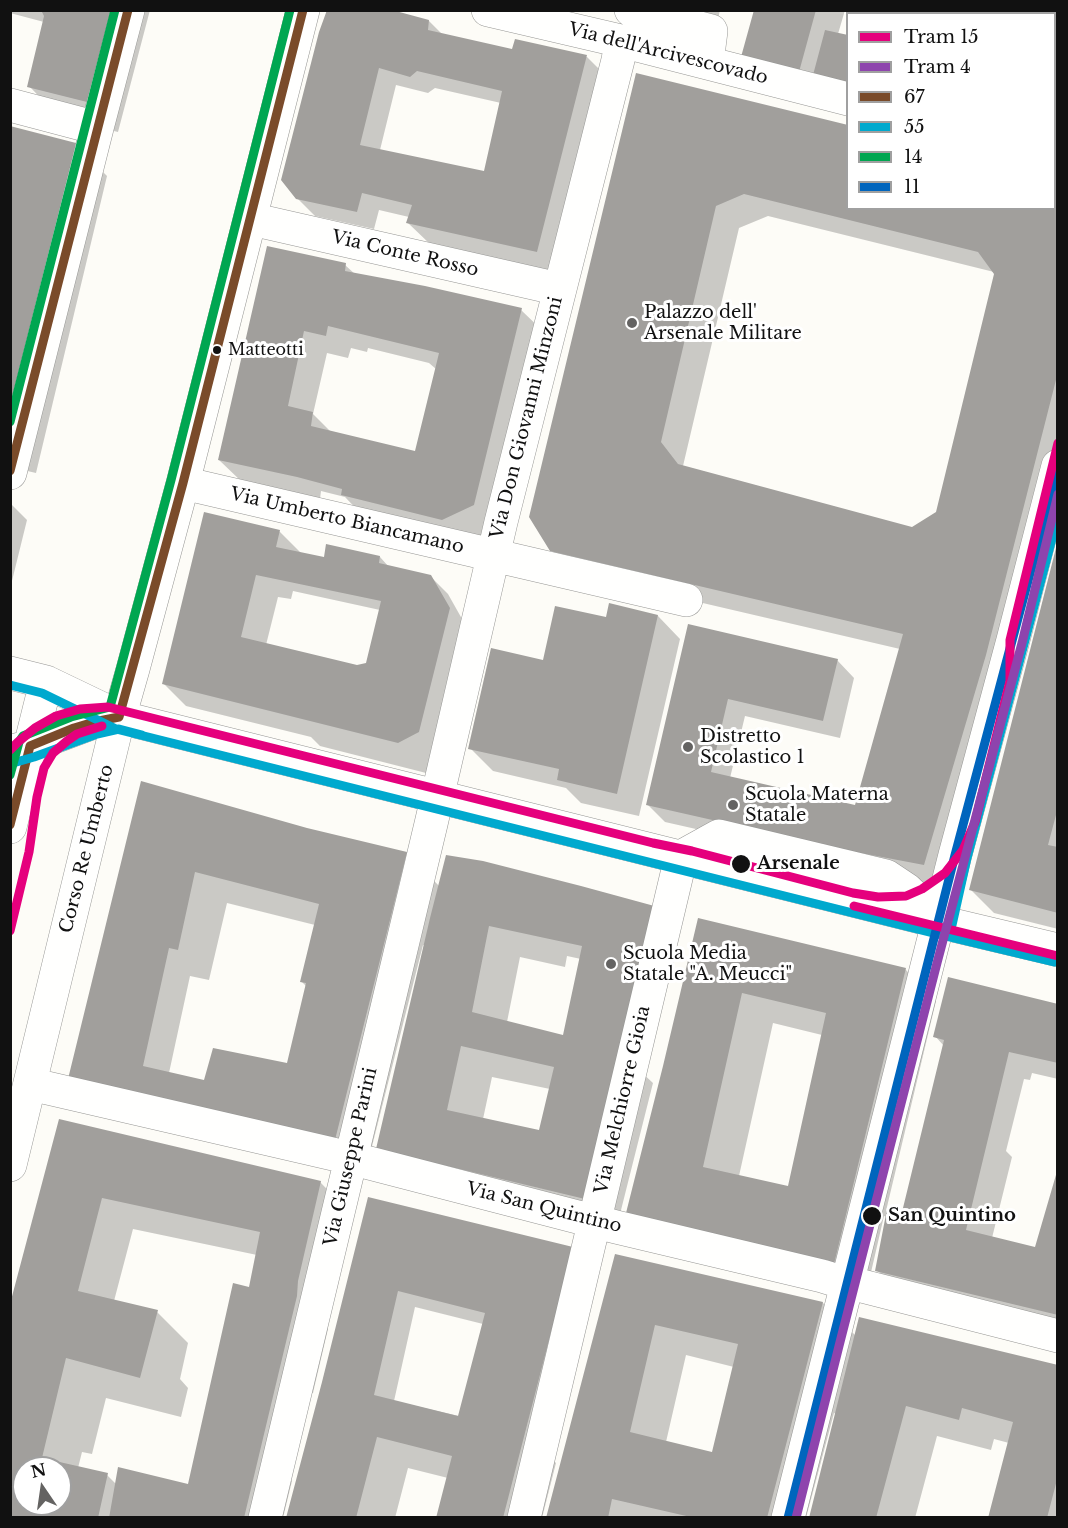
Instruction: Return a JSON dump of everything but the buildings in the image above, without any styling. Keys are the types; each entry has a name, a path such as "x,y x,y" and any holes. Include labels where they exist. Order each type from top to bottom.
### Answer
{"street":[{"path":"11,467 128,10"},
{"name":"Corso Re Umberto","path":"10,1165 119,717 134,669 183,483 303,10"},
{"name":"Via dell'Arcivescovado","path":"488,10 531,16 846,98"},
{"path":"631,10 711,31 707,63"},
{"name":"Via Don Giovanni Minzoni","path":"437,796 503,511 621,41"},
{"path":"10,105 97,128"},
{"name":"Via Conte Rosso","path":"251,219 559,289"},
{"path":"788,1518 956,855 1058,466"},
{"name":"Via Umberto Biancamano","path":"183,483 686,600"},
{"path":"10,673 46,682 119,717 1058,950"},
{"path":"10,827 20,749 46,682"},
{"path":"20,749 84,725 119,717"},
{"name":"Via Giuseppe Parini","path":"265,1518 437,796"},
{"name":"Via Melchiorre Gioia","path":"524,1518 681,857"},
{"name":"Via San Quintino","path":"30,1084 350,1158 1058,1336"}],"tram line":[{"name":"15","path":"10,750 35,728 56,716 80,709 108,707 853,893 878,897 906,896 922,889 945,873 963,850 975,822 1010,681 1010,640 1058,443"},
{"name":"4","path":"796,1518 937,963 1022,643 1058,494"},
{"name":"15","path":"10,931 29,852 44,768 53,753 67,741 77,734 102,726"},
{"name":"15","path":"854,906 1058,956"}],"transit line":[{"name":"14","path":"10,422 115,10"},
{"name":"67","path":"10,471 128,10"},
{"name":"14","path":"10,775 19,742 23,736 71,717 110,707 171,480 290,10"},
{"name":"67","path":"119,717 183,483 303,10"},
{"name":"11","path":"788,1518 955,855 1058,468"},
{"name":"55","path":"952,925 967,858 1058,516"},
{"name":"55","path":"10,685 42,693 116,729 1055,962"},
{"name":"67","path":"30,746 74,728 119,717"},
{"name":"55","path":"13,763 97,734 119,729 142,735"},
{"name":"67","path":"10,825 30,746"}],"place":[{"name":"Palazzo dell' Arsenale Militare","path":"632,323"},
{"name":"Matteotti","path":"217,350"},
{"name":"Distretto Scolastico 1","path":"688,747"},
{"name":"Scuola Materna Statale","path":"733,805"},
{"name":"Arsenale","path":"741,864"},
{"name":"Scuola Media Statale \"A. Meucci\"","path":"611,964"},
{"name":"San Quintino","path":"872,1216"}]}
